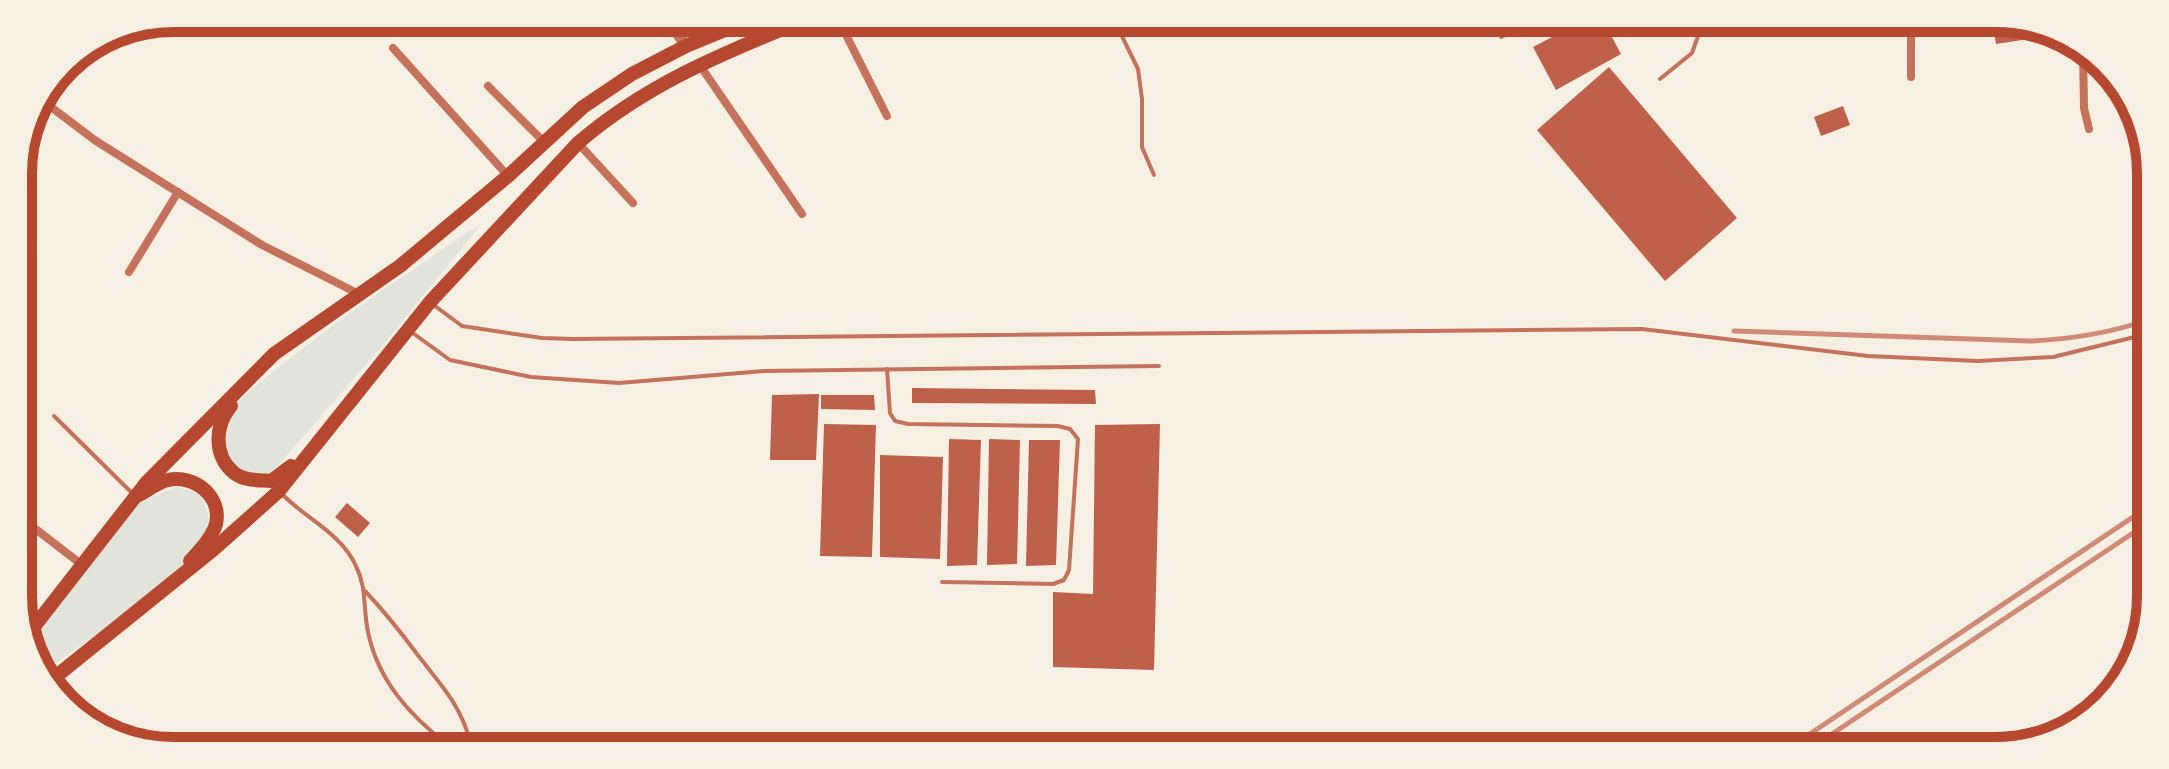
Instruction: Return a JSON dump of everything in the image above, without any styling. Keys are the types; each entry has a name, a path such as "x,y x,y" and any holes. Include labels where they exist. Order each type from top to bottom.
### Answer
{"highway":[{"path":"35,625 146,483 274,354 400,266 508,176 583,107 632,74 720,32"},
{"path":"57,676 173,583 279,491 430,302 578,143 645,93 699,63 775,32"},
{"path":"274,354 224,414 217,437 222,456 234,473 249,479 271,481 286,472 362,389"},
{"path":"136,497 168,480 190,480 205,488 214,504 216,523 212,531 173,583"}],"street":[{"path":"676,32 686,46"},
{"path":"845,32 887,116"},
{"path":"1911,32 1911,77"},
{"path":"393,48 508,176"},
{"path":"2083,62 2084,108 2089,129"},
{"path":"699,63 802,214"},
{"path":"488,86 544,142"},
{"path":"49,106 96,141 262,245 360,295"},
{"path":"578,143 633,203"},
{"path":"129,272 178,192"},
{"path":"32,526 81,564"}],"lane":[{"path":"1120,32 1138,69 1142,99 1142,147 1154,175"},
{"path":"1501,37 1511,32"},
{"path":"1660,79 1692,53 1700,32"},
{"path":"430,302 462,326 542,338 573,339 1642,329 1868,356 1978,361 2053,357 2137,336"},
{"path":"408,330 450,360 531,377 619,383 765,371 1159,366"},
{"path":"887,369 890,413 895,421 908,424 1058,426 1070,429 1078,439 1069,570 1064,580 1053,584 942,582"},
{"path":"54,416 136,497"},
{"path":"279,491 339,540 356,565 365,591 367,629 377,666 399,699 421,724 438,737"},
{"path":"365,591 394,620 455,702 469,737"}],"shaded area":[{"path":"482,223 388,339 274,470 261,475 249,474 239,468 226,447 225,434 227,421 239,401 324,332"},
{"path":"177,487 200,494 207,509 205,535 177,570 156,589 51,666 37,634 140,501"}],"building":[{"path":"1562,32 1609,32 1621,54 1556,90 1533,47"},
{"path":"1994,32 2029,36 2029,39 1996,44"},
{"path":"1609,67 1737,218 1665,281 1537,130"},
{"path":"1843,106 1850,125 1821,136 1814,117"},
{"path":"912,388 1095,390 1096,404 912,403"},
{"path":"819,394 816,460 770,460 772,395"},
{"path":"821,395 874,395 875,410 821,409"},
{"path":"824,424 876,425 872,557 820,556"},
{"path":"1160,424 1154,670 1053,667 1053,592 1093,594 1095,425"},
{"path":"949,439 981,440 977,565 947,566"},
{"path":"989,439 1020,440 1017,564 987,565"},
{"path":"1029,440 1060,440 1056,565 1026,566"},
{"path":"880,455 943,457 940,559 880,557"},
{"path":"347,503 370,523 358,537 335,517"}],"railway":[{"path":"1734,331 2030,341 2089,335 2137,323"},
{"path":"1805,737 2137,514"},
{"path":"1827,737 2137,530"}]}
